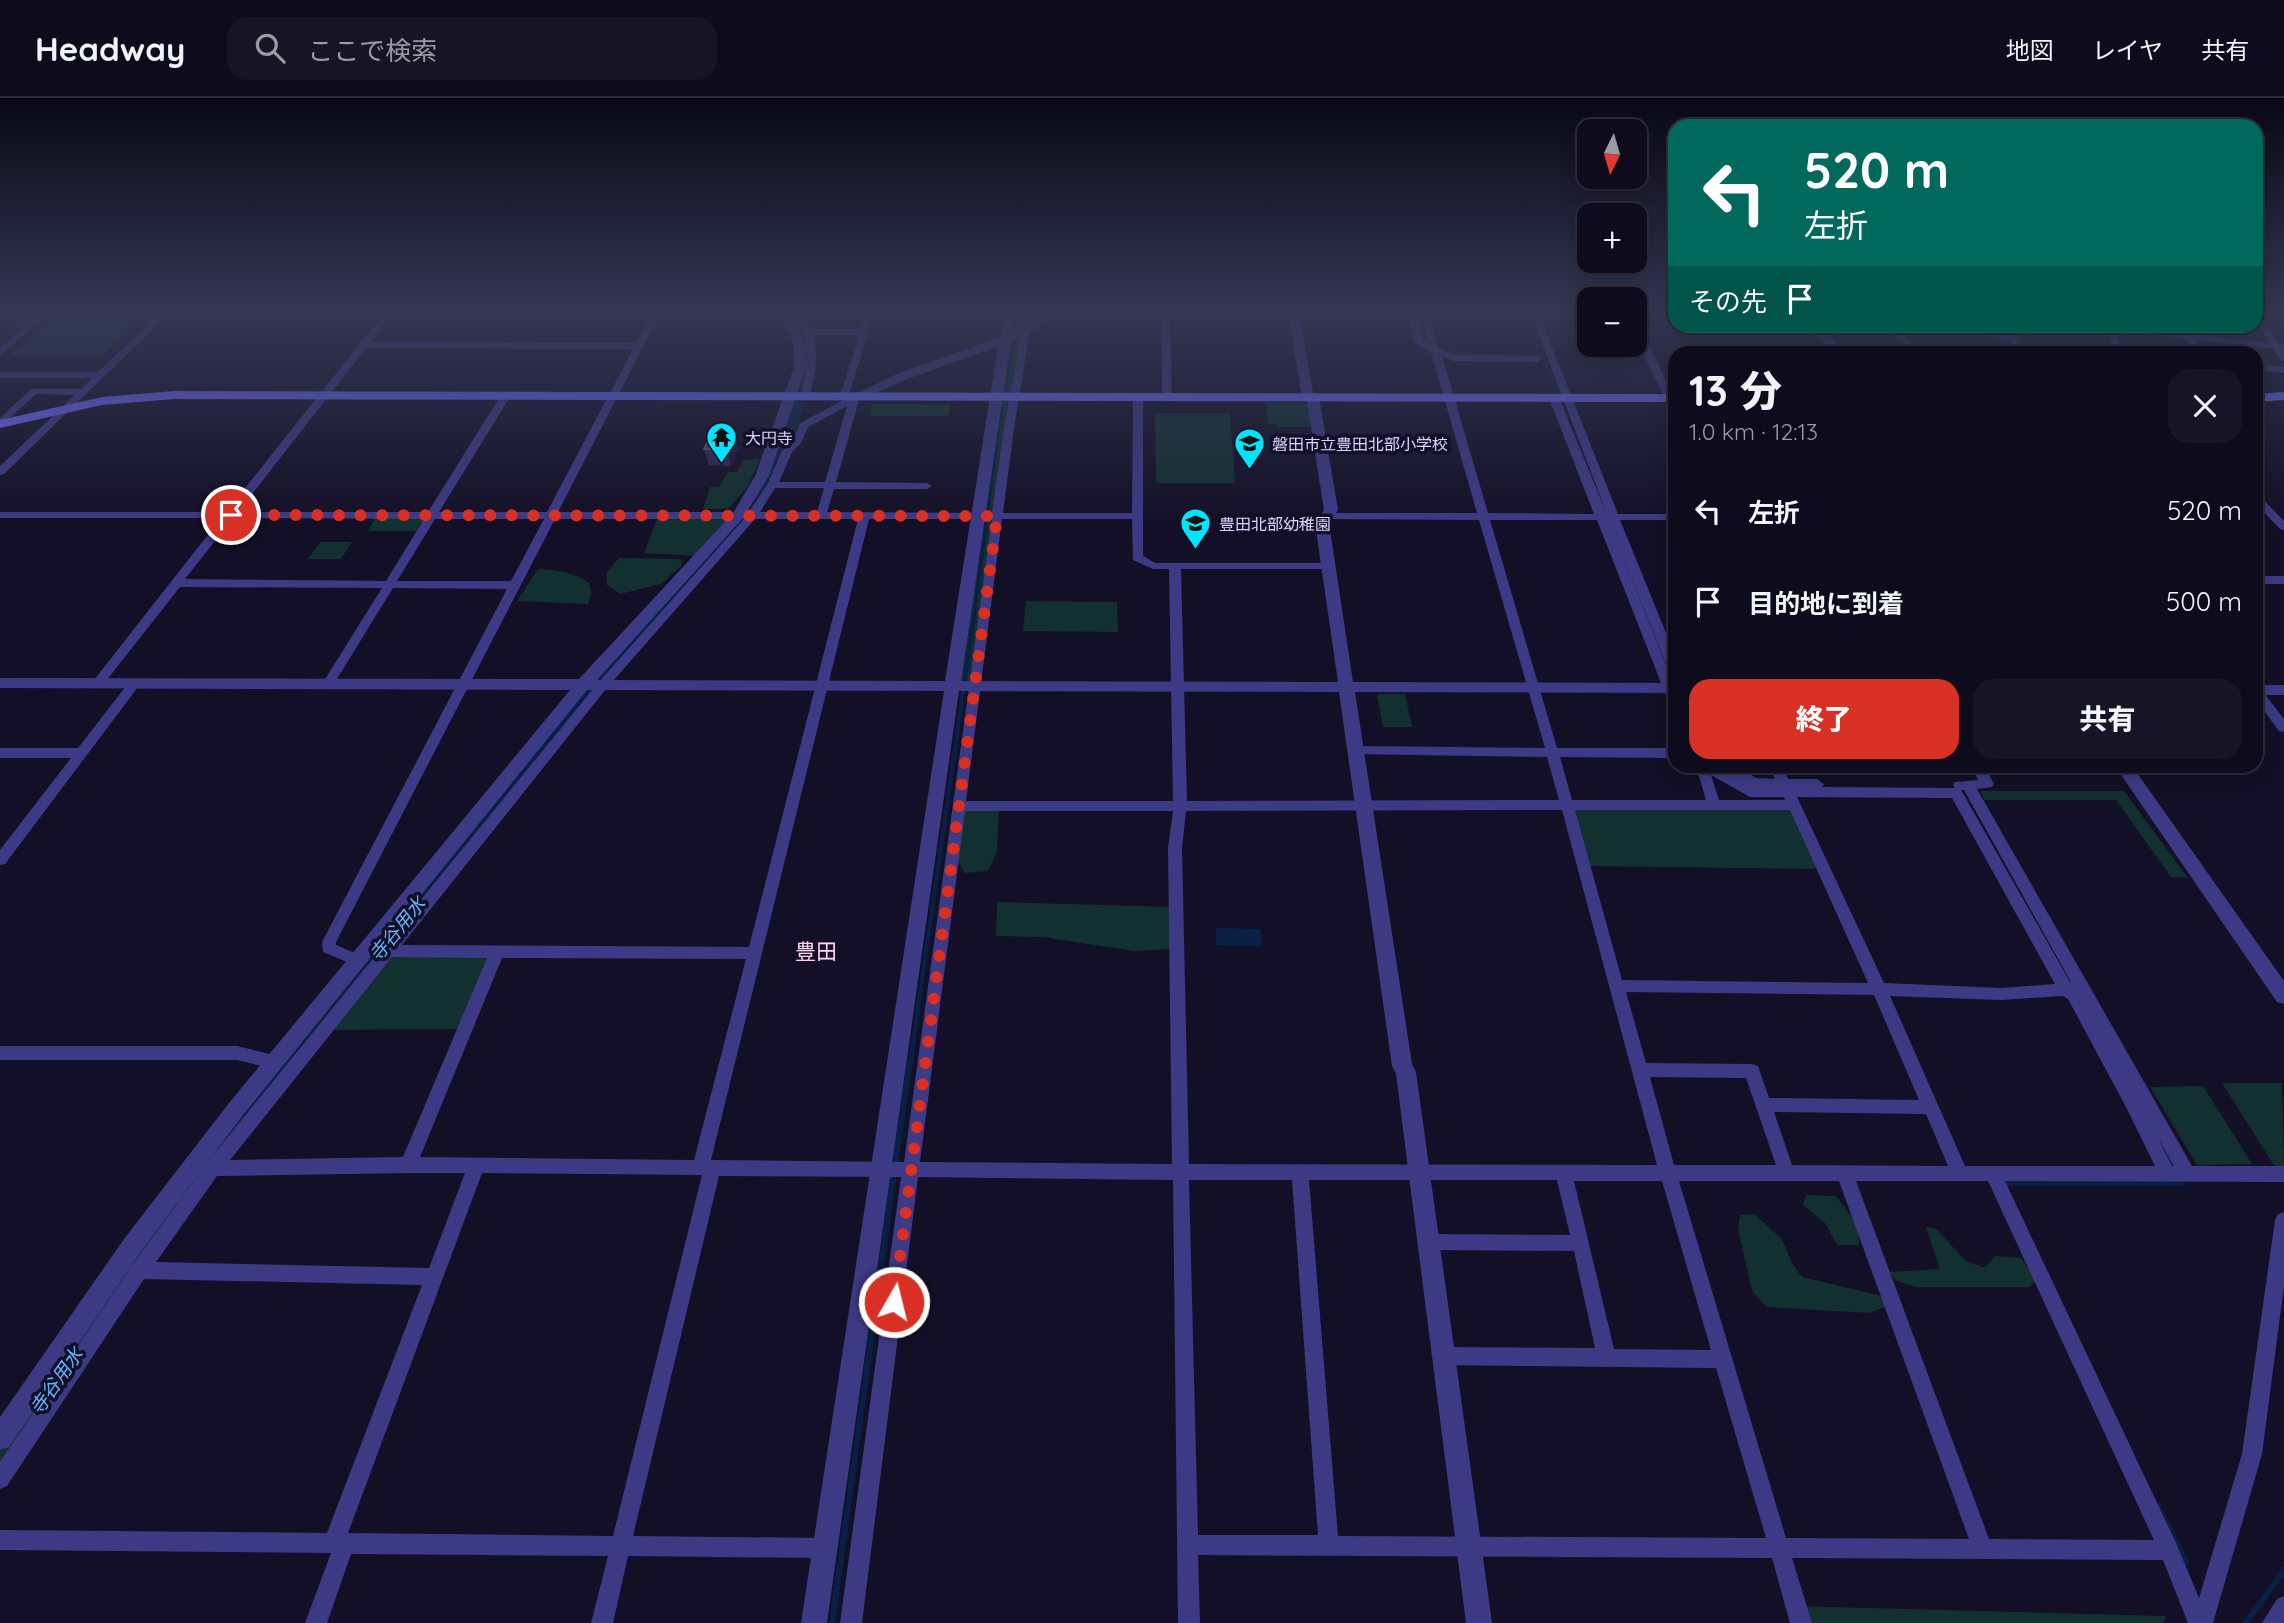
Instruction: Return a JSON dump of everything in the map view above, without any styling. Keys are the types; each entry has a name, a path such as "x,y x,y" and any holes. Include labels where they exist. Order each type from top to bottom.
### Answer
{"main road":[{"path":"0,424 130,397 1005,396 1562,398 1668,402"},
{"path":"2263,396 2284,396"}],"street":[{"path":"0,472 93,383"},
{"path":"98,683 335,383"},
{"path":"620,383 328,948 373,952 754,953"},
{"path":"798,396 799,383"},
{"path":"745,515 803,383"},
{"path":"821,516 855,383"},
{"path":"0,1438 132,1246 203,1167 373,952 593,686 772,485 787,451 796,443 804,425 853,397 886,383"},
{"path":"851,1623 997,516 1005,383"},
{"path":"814,1623 977,516 1009,383"},
{"path":"1167,383 1167,397"},
{"path":"1307,383 1331,510 1324,516 1322,523 1402,1066 1406,1072 1479,1623"},
{"path":"1445,383 1531,688 1552,751 1668,1173 1801,1623"},
{"path":"1557,383 1668,680"},
{"path":"0,424 34,391 84,392"},
{"path":"328,684 506,395"},
{"path":"1138,397 1137,558 1153,566 1175,567 1329,566"},
{"path":"0,456 16,456"},
{"path":"772,485 927,486"},
{"path":"2263,505 2284,527"},
{"path":"0,515 1138,516"},
{"path":"602,1623 754,953 864,516"},
{"path":"1324,516 1668,517"},
{"path":"1607,517 1668,655"},
{"path":"1175,567 1180,805 1175,848 1189,1623"},
{"path":"2279,580 2284,590"},
{"path":"178,583 514,585"},
{"path":"0,683 1668,688"},
{"path":"0,860 134,684"},
{"path":"2263,690 2284,690"},
{"path":"2263,700 2284,728"},
{"path":"1355,751 1668,754"},
{"path":"0,753 81,753"},
{"path":"1706,773 1714,805"},
{"path":"1716,773 1750,792 1956,793 2188,1175"},
{"path":"1738,773 1754,783 1788,794"},
{"path":"1779,773 1879,989 1960,1174"},
{"path":"960,806 1714,805 1788,794 1987,784 1981,773"},
{"path":"2128,773 2284,996"},
{"path":"1968,785 2073,988 2073,995 2168,1175"},
{"path":"408,1165 497,951"},
{"path":"0,1479 274,1062 373,952"},
{"path":"1615,986 1879,989 2001,994 2073,988"},
{"path":"0,1053 237,1053 274,1062"},
{"path":"1639,1070 1752,1070 1787,1174"},
{"path":"1763,1105 1929,1107"},
{"path":"203,1167 408,1165 1181,1172 2284,1174"},
{"path":"316,1623 340,1542 476,1167"},
{"path":"1300,1171 1329,1545"},
{"path":"1564,1172 1607,1358"},
{"path":"1845,1174 1982,1547"},
{"path":"1993,1174 2169,1550 2200,1623"},
{"path":"2200,1623 2252,1454 2284,1220"},
{"path":"1427,1242 1580,1243"},
{"path":"139,1270 434,1277"},
{"path":"1443,1356 1723,1359"},
{"path":"0,1541 823,1548"},
{"path":"1187,1545 2169,1550"},
{"path":"2273,1623 2284,1606"}],"green space":[{"path":"790,383 809,383 793,430 756,506 382,956 497,951 467,1029 323,1030 213,1168 0,1481 0,1439 299,1031 754,491"},
{"path":"998,383 1017,383 975,686 952,686"},
{"path":"1266,403 1308,403 1311,427 1278,427 1277,424 1268,424"},
{"path":"872,404 951,404 949,416 870,416"},
{"path":"1155,413 1230,413 1235,483 1156,483"},
{"path":"760,459 748,486 728,509 703,509 710,487 719,487 728,472 737,472 744,460"},
{"path":"658,517 732,517 697,556 644,553"},
{"path":"375,518 424,519 416,531 368,531"},
{"path":"320,542 352,542 341,559 308,559"},
{"path":"619,558 681,559 682,565 661,584 620,594 607,585 607,572"},
{"path":"538,569 565,572 589,583 591,594 588,604 517,601"},
{"path":"1026,601 1117,602 1118,632 1023,631"},
{"path":"1377,694 1405,694 1412,727 1383,727"},
{"path":"1980,791 2124,791 2188,878 2171,877 2116,800 1985,800"},
{"path":"1792,805 1823,869 1583,866 1567,809"},
{"path":"971,806 999,808 997,852 988,871 965,873 954,855 960,812"},
{"path":"997,902 1173,907 1173,949 1134,951 1043,937 996,936"},
{"path":"2222,1083 2282,1083 2284,1167 2275,1167"},
{"path":"2203,1086 2252,1164 2197,1165 2150,1087"},
{"path":"1806,1195 1836,1196 1859,1227 1859,1245 1837,1245 1825,1223 1803,1205"},
{"path":"1754,1214 1782,1239 1792,1263 1802,1277 1886,1297 1888,1306 1869,1313 1766,1307 1752,1291 1738,1229 1740,1215"},
{"path":"1926,1227 1935,1228 1966,1261 1985,1268 1995,1256 2021,1258 2037,1280 2030,1287 1916,1287 1897,1281 1888,1272 1940,1269"},
{"path":"1796,1606 2166,1616 2163,1623 1802,1623"}],"water":[{"path":"1216,928 1261,929 1262,946 1216,945"}],"building":[{"path":"712,432 735,433 727,449 704,449"}],"waterway":[{"name":"寺谷用水","path":"800,391 802,383"},
{"path":"1003,399 1006,383"},
{"path":"1554,383 1567,417"},
{"name":"寺谷用水","path":"196,1180 373,955 603,677 756,502 775,465 796,403"},
{"path":"972,632 1001,407"},
{"path":"911,1057 972,630"},
{"path":"895,1165 911,1055"},
{"path":"2166,1154 2175,1170"},
{"path":"832,1623 894,1173"},
{"path":"2005,1186 2003,1183 2182,1183 2179,1178"},
{"path":"2158,1506 2186,1562"},
{"path":"2246,1623 2284,1570"}],"place":[{"name":"大円寺","path":"722,465"},
{"name":"磐田市立豊田北部小学校","path":"1249,471"},
{"name":"豊田北部幼稚園","path":"1196,551"}],"district":[{"name":"豊田","path":"816,952"}],"route":[{"path":"231,515 997,516 894,1302"}]}
